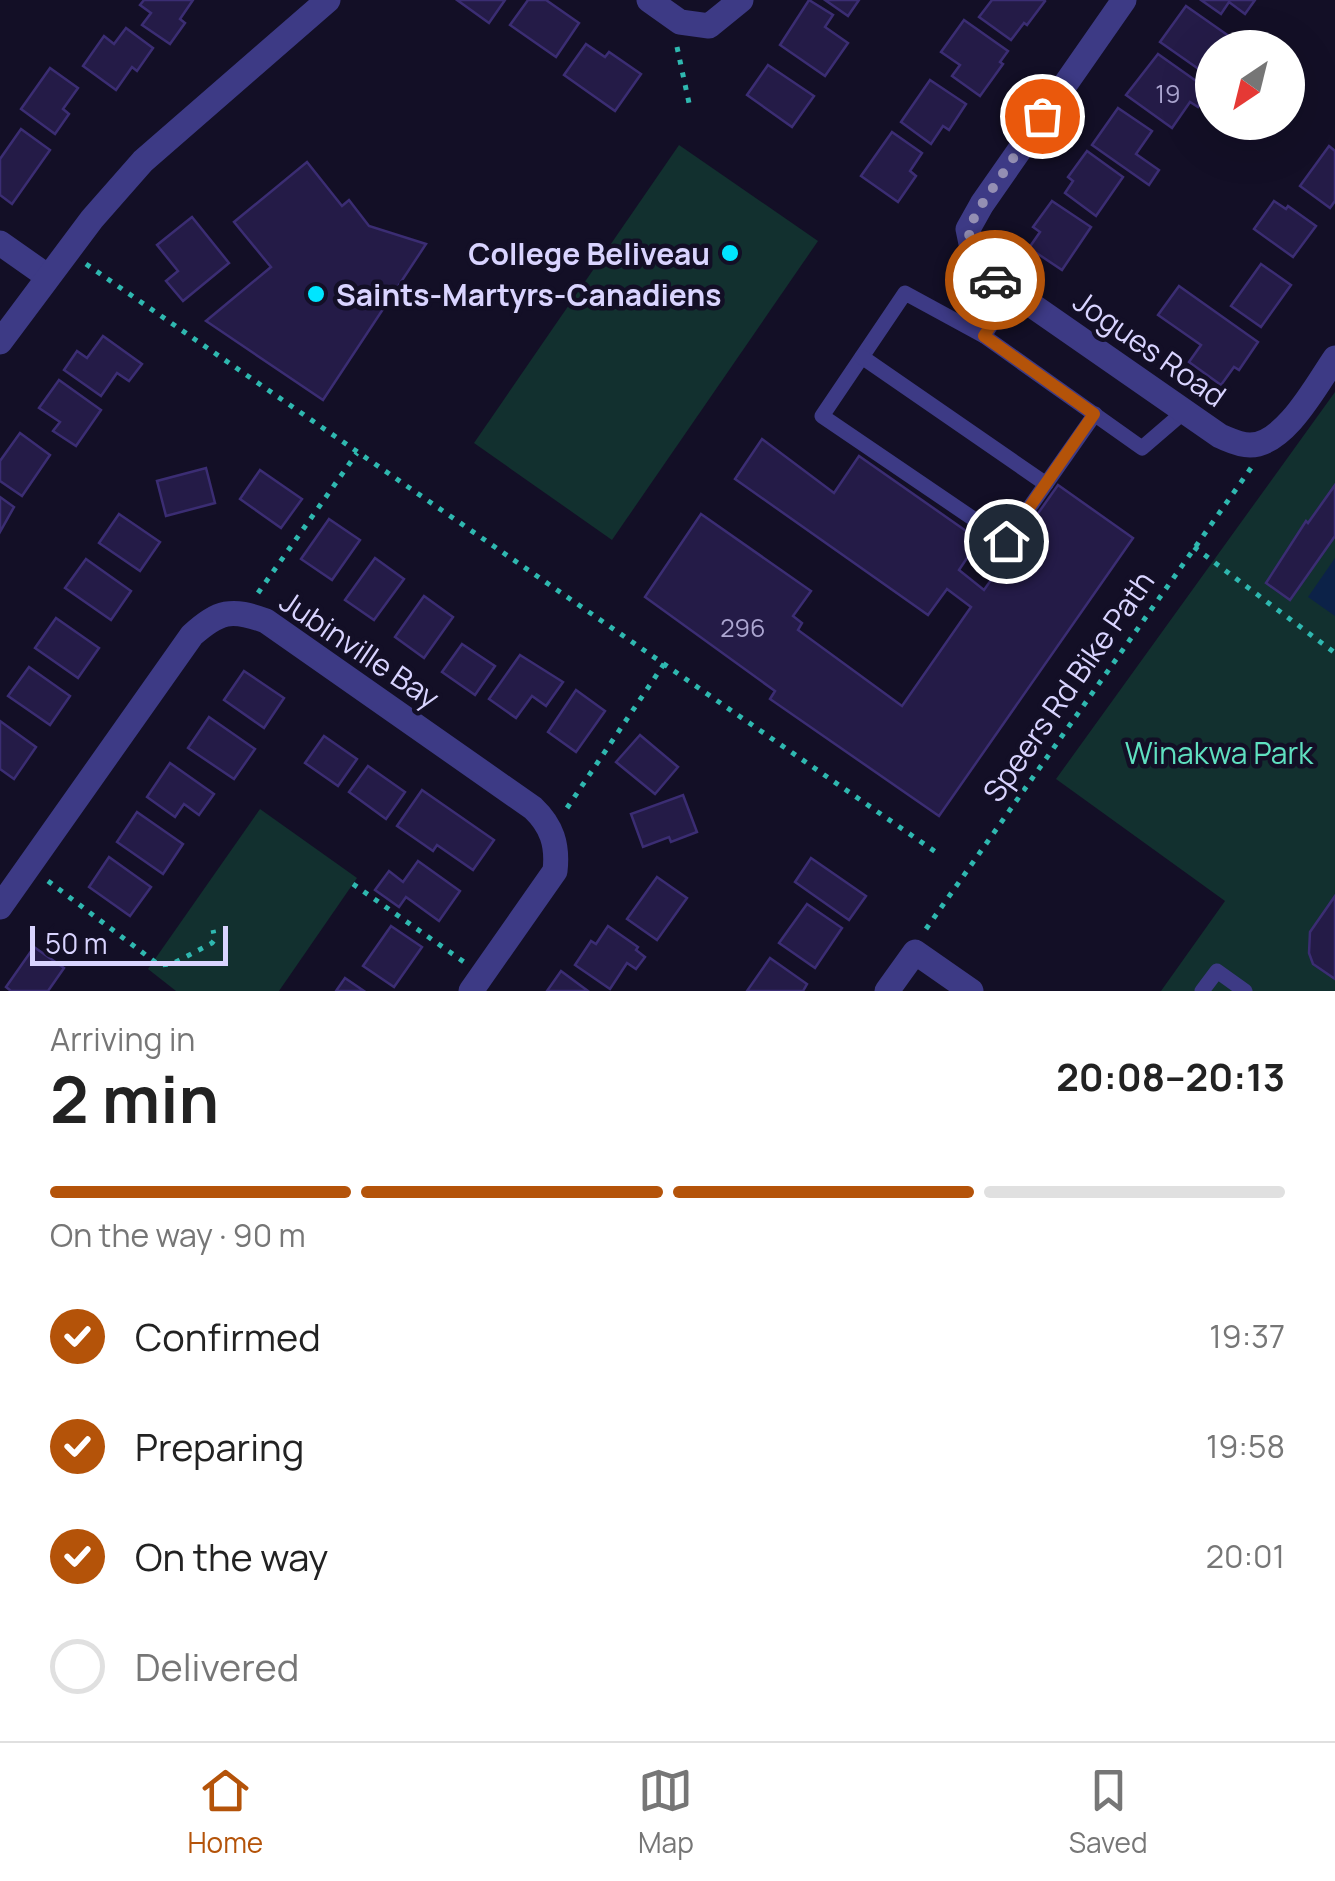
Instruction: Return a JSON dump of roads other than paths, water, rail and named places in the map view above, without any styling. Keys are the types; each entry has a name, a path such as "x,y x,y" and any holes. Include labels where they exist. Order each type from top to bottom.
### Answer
{"street":[{"path":"0,342 47,276 142,162 328,0"},
{"path":"660,8 680,22 709,26 741,0"},
{"name":"Jogues Road","path":"1124,0 982,204 968,229 974,258 994,280 1220,436 1253,446 1276,436 1335,358"},
{"path":"0,243 47,276"},
{"name":"Jubinville Bay","path":"0,907 192,634 212,617 243,612 266,620 533,808 551,831 557,852 555,871 477,983"},
{"path":"887,991 915,952 971,991"}],"lane":[{"path":"984,336 1012,292"},
{"path":"1094,414 1006,541 822,416 905,293 984,336 1142,448 1185,411"},
{"path":"862,357 1046,484"},
{"path":"1202,991 1217,971 1245,991"}],"water":[{"path":"1335,558 1335,616 1308,597"}],"place":[{"name":"College Beliveau","path":"730,253"},
{"name":"Saints-Martyrs-Canadiens","path":"316,294"}],"park label":[{"name":"Winakwa Park","path":"1219,752"}]}
